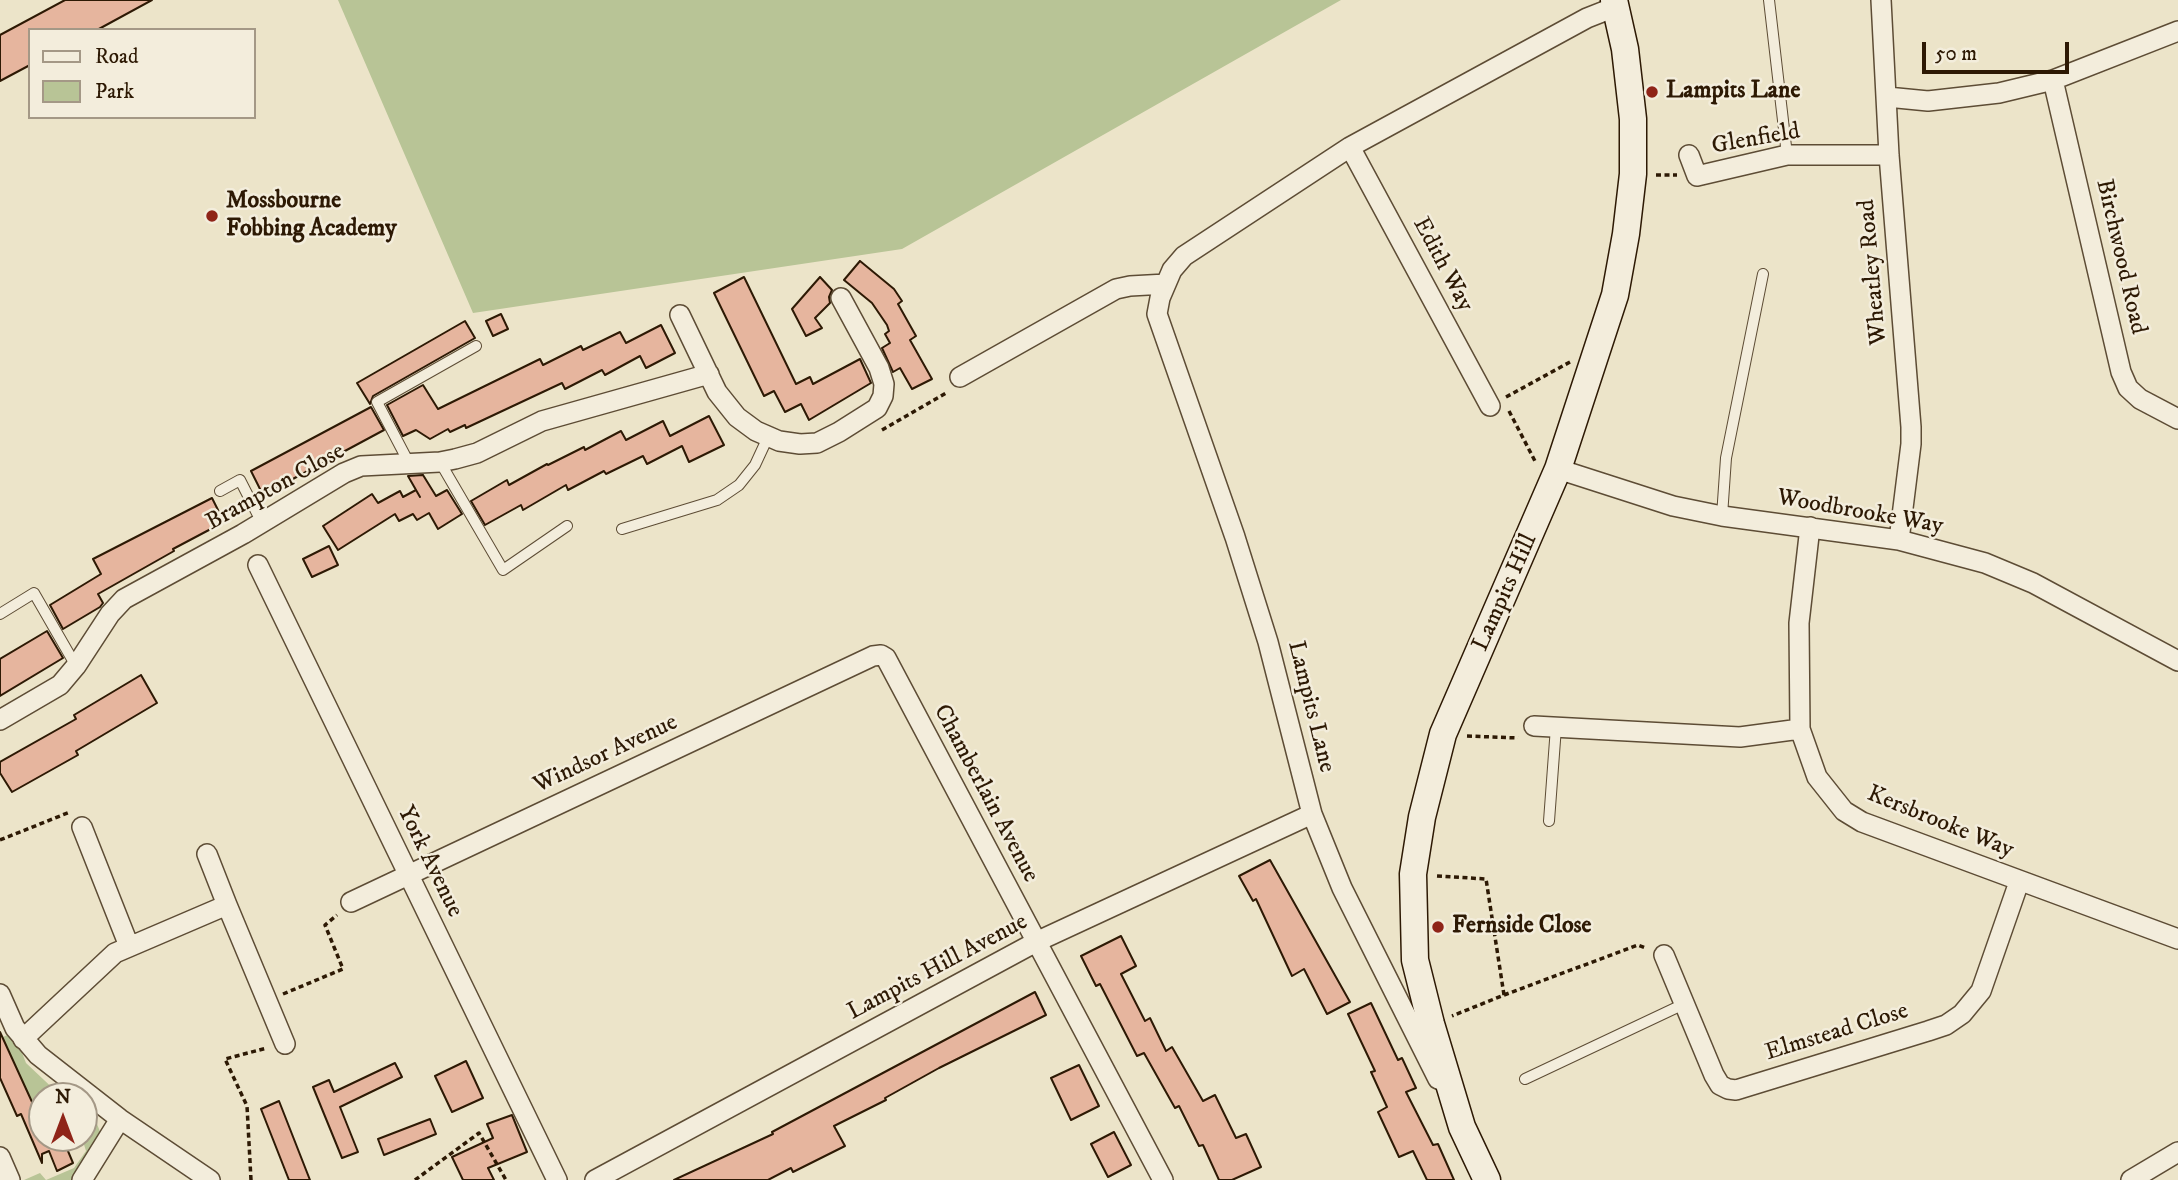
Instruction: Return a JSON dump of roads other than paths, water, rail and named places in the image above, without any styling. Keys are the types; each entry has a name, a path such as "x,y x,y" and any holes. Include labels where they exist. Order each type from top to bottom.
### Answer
{"main road":[{"name":"Lampits Hill","path":"1487,1180 1462,1127 1415,960 1413,874 1422,817 1443,734 1558,469 1615,295 1633,174 1633,119 1629,76 1614,3"}],"street":[{"name":"Wheatley Road","path":"1881,0 1889,155 1911,435 1899,540"},
{"name":"Lampits Lane","path":"1462,1127 1342,888 1312,814 1268,642 1235,537 1157,314 1160,298 1172,270 1184,256 1350,147 1614,3"},
{"path":"1887,97 1928,101 1999,93 2053,80 2178,31"},
{"name":"Birchwood Road","path":"2053,80 2121,372 2128,388 2140,399 2178,419"},
{"name":"Edith Way","path":"1350,147 1490,406"},
{"name":"Glenfield","path":"1689,155 1697,176 1787,155 1889,155"},
{"path":"960,377 1116,289 1166,284"},
{"path":"680,315 718,392 737,417 768,437 800,444 817,443 877,408 883,396 884,384 879,368 841,298"},
{"name":"Brampton Close","path":"0,720 60,685 76,666 110,614 124,599 344,474 361,466 440,462 477,453 542,421 709,374"},
{"name":"Woodbrooke Way","path":"1558,469 1673,506 1722,516 1899,540 1985,563 2033,583 2176,656"},
{"name":"Kersbrooke Way","path":"1810,527 1799,623 1800,729 1817,777 1844,811 1862,822 2178,939"},
{"name":"York Avenue","path":"258,565 557,1180"},
{"name":"Windsor Avenue","path":"351,902 873,656 881,655"},
{"name":"Chamberlain Avenue","path":"881,655 886,658 1163,1180"},
{"path":"1534,726 1740,737 1800,729"},
{"name":"Lampits Hill Avenue","path":"594,1180 1036,942 1312,814"},
{"path":"82,827 129,946"},
{"path":"207,854 285,1044"},
{"name":"Elmstead Close","path":"1664,955 1714,1075 1720,1085 1736,1090 1946,1025 1962,1014 1981,991 2019,882"},
{"path":"23,1039 103,963 129,946 227,905"},
{"path":"0,994 15,1028 38,1055 120,1119 211,1180"},
{"path":"82,1180 120,1119"},
{"path":"2131,1180 2178,1152"},
{"path":"0,1157 10,1180"}],"lane":[{"path":"1769,0 1787,155"},
{"path":"1722,516 1727,458 1763,274"},
{"path":"409,463 377,401 476,346"},
{"path":"622,529 717,500 739,485 755,465 768,437"},
{"path":"440,462 503,570 567,526"},
{"path":"220,491 240,480 262,523"},
{"path":"0,614 34,593 76,666"},
{"path":"1549,821 1556,727"},
{"path":"1525,1079 1684,1004"}],"place":[{"name":"Lampits Lane","path":"1652,92"},
{"name":"Mossbourne Fobbing Academy","path":"212,216"},
{"name":"Fernside Close","path":"1438,927"}]}
